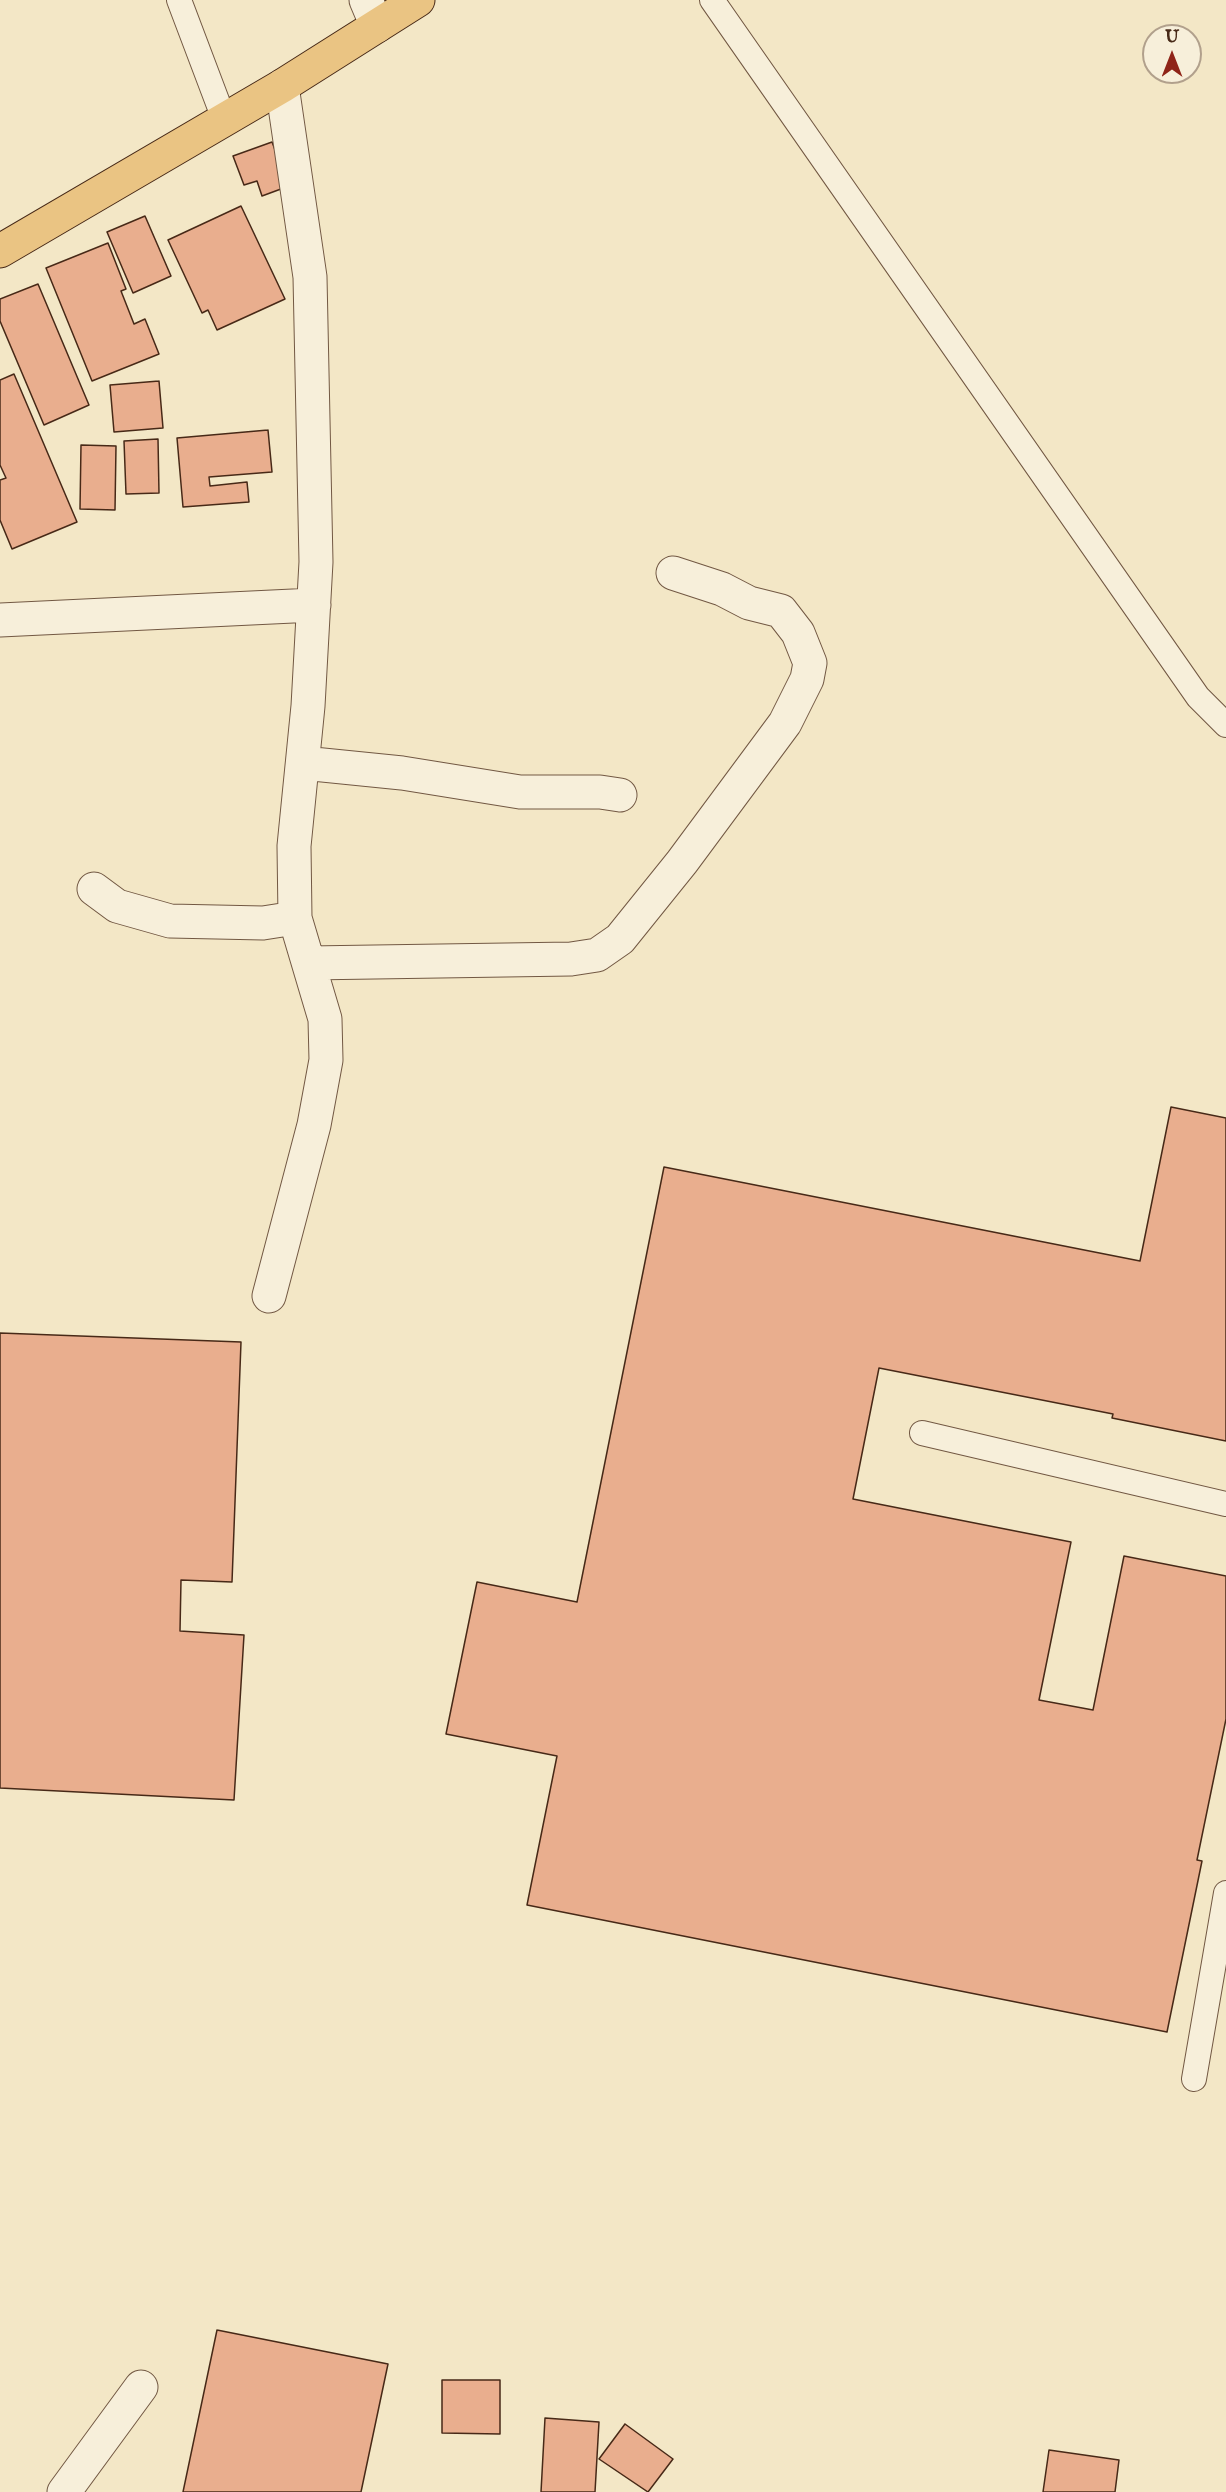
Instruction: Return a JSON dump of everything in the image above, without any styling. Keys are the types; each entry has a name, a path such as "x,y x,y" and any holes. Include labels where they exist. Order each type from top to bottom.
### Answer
{"main road":[{"path":"0,251 282,86 372,13 418,0"}],"street":[{"path":"269,1296 314,1125 326,1060 325,1019 295,918 294,846 303,763 316,562 310,277 282,86"},
{"path":"309,963 571,959 597,955 620,939 682,862 785,723 807,679 810,663 798,633 781,611 749,603 722,589 673,573"},
{"path":"0,620 314,605"},
{"path":"303,763 402,773 520,792 548,790 620,795"},
{"path":"94,889 117,906 170,921 263,923 295,918"},
{"path":"64,2492 141,2387"}],"lane":[{"path":"179,0 224,119"},
{"path":"712,0 1198,696 1226,725"},
{"path":"922,1433 1226,1504"},
{"path":"1194,2079 1226,1893"}],"building":[{"path":"272,142 289,186 262,196 257,181 244,185 233,156"},
{"path":"241,206 285,299 217,330 208,310 202,313 168,240"},
{"path":"145,216 171,276 133,293 107,232"},
{"path":"108,243 126,289 121,291 134,324 145,319 159,354 92,381 46,268"},
{"path":"38,284 89,405 44,425 0,321 0,299"},
{"path":"14,374 77,522 12,549 0,520 0,480 6,478 0,465 0,380"},
{"path":"159,381 163,428 114,432 110,385"},
{"path":"268,430 272,472 209,477 210,486 247,482 249,502 183,507 177,438"},
{"path":"158,439 159,493 126,494 124,441"},
{"path":"81,445 116,446 115,510 80,509"},
{"path":"1171,1107 1226,1118 1226,1441 1112,1418 1113,1414 879,1368 853,1499 1071,1542 1039,1700 1093,1710 1124,1556 1226,1576 1226,1719 1197,1860 1202,1861 1167,2032 527,1905 557,1756 446,1734 477,1582 577,1602 664,1167 1140,1261"},
{"path":"0,1333 241,1342 232,1582 181,1580 180,1631 244,1635 234,1800 0,1788"},
{"path":"217,2330 388,2364 361,2492 183,2492"},
{"path":"442,2380 500,2380 500,2434 442,2433"},
{"path":"545,2418 599,2422 595,2492 541,2492"},
{"path":"625,2424 673,2459 648,2492 599,2459"},
{"path":"1049,2450 1119,2460 1115,2492 1043,2492"}]}
